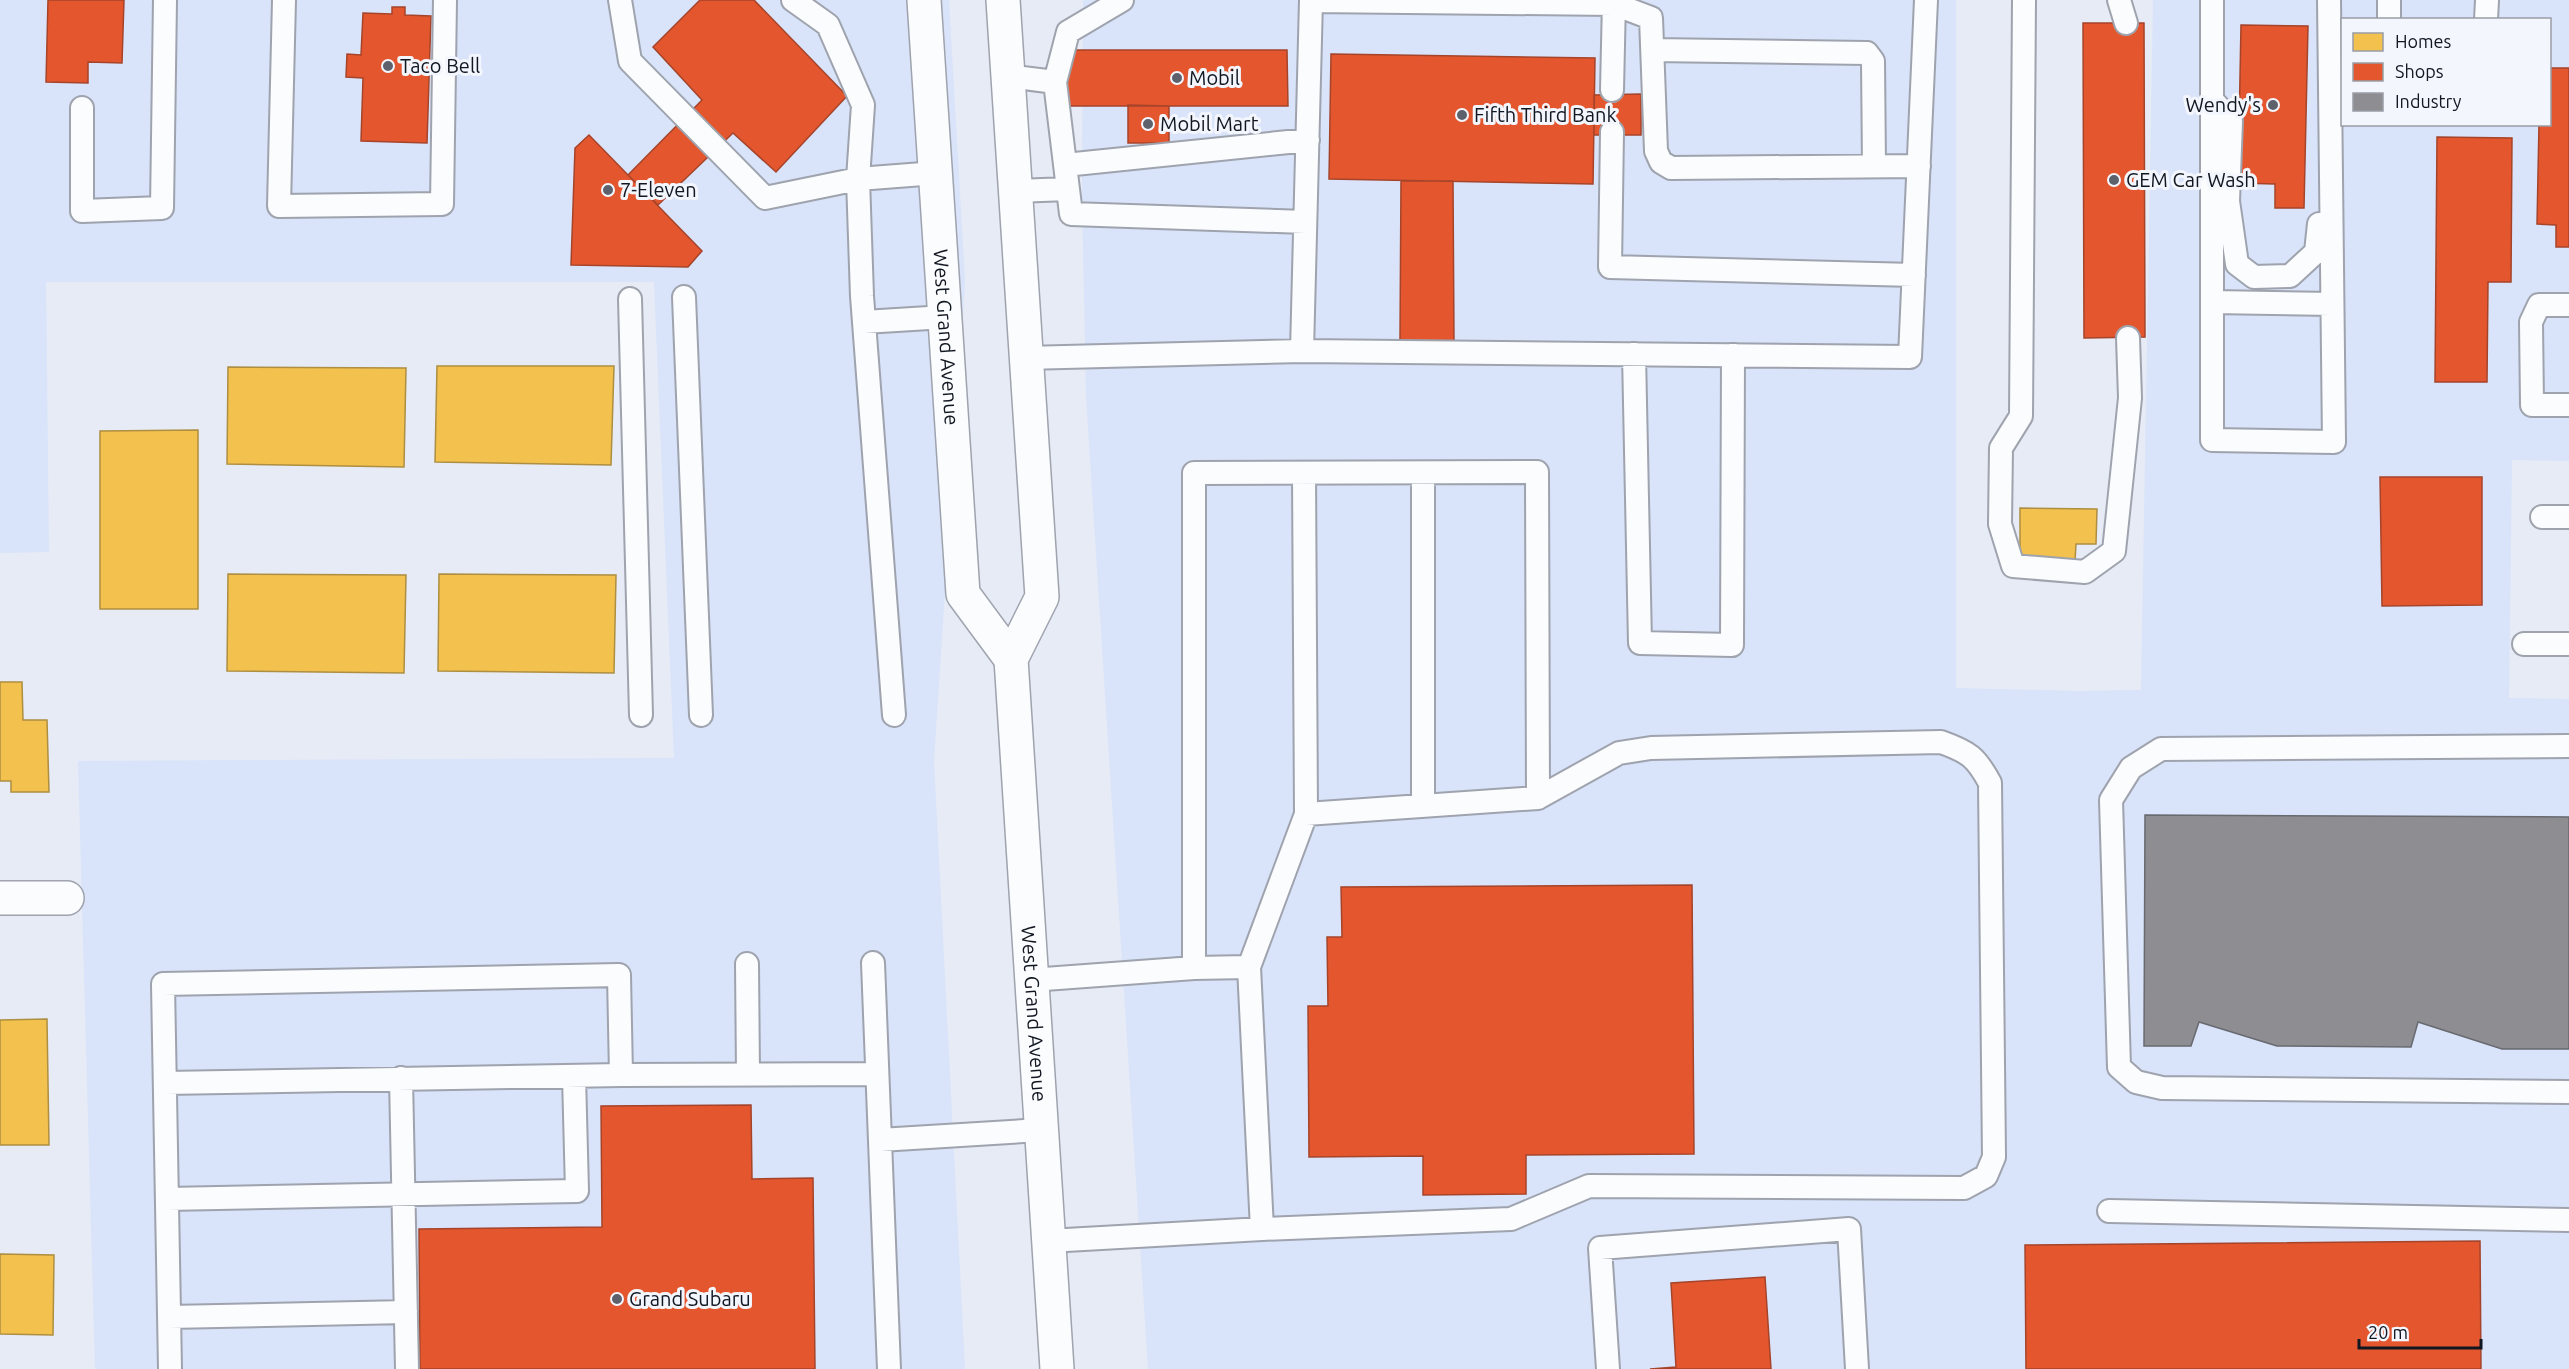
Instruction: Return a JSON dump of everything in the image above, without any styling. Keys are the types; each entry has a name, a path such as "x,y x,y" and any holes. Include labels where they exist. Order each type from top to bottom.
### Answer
{"main road":[{"name":"West Grand Avenue","path":"924,0 963,594 1011,659 1057,1369"},
{"path":"1003,0 1042,597 1011,659"},
{"path":"0,898 67,898"}],"lane":[{"path":"82,108 82,211 162,208 165,0"},
{"path":"284,0 279,206 442,204 445,0"},
{"path":"620,0 630,61 765,198 858,179 936,173"},
{"path":"793,0 828,25 863,105 858,179 862,296 894,715"},
{"path":"1122,0 1068,32 1055,82 1071,214 1305,222"},
{"path":"1302,351 1311,0 1614,2 1651,18 1656,151 1661,162 1671,168 1919,166"},
{"path":"1025,358 1302,351 1910,357 1926,0"},
{"path":"2024,0 2021,416 2001,448 2000,524 2013,566 2085,572 2114,551 2130,398 2128,338"},
{"path":"2119,0 2127,23"},
{"path":"2212,0 2212,440 2334,442 2329,0"},
{"path":"2389,0 2389,18"},
{"path":"2486,18 2487,0"},
{"path":"1612,90 1614,2"},
{"path":"1653,50 1867,52 1873,61 1874,166"},
{"path":"1008,76 1055,82"},
{"path":"2212,100 2231,121 2229,201 2236,264 2254,277 2290,276 2316,252 2331,133"},
{"path":"1612,132 1610,267 1914,274"},
{"path":"1065,165 1308,140"},
{"path":"1015,191 1068,189"},
{"path":"684,297 701,715"},
{"path":"630,299 641,715"},
{"path":"2212,302 2332,304"},
{"path":"2569,305 2539,305 2530,322 2532,405 2569,405"},
{"path":"864,322 945,317"},
{"path":"1634,354 1640,644 1732,645 1733,355"},
{"path":"1423,472 1423,806"},
{"path":"1194,968 1194,473 1537,472 1538,798"},
{"path":"1262,1229 1249,967 1306,814 1304,473"},
{"path":"2542,517 2569,517"},
{"path":"2524,644 2569,644"},
{"path":"1048,1241 1262,1229 1511,1219 1589,1186 1964,1188 1986,1176 1994,1157 1990,783 1980,763 1966,751 1941,742 1651,748 1619,753 1538,798 1306,814"},
{"path":"2569,746 2161,749 2130,768 2111,800 2119,1067 2136,1082 2162,1088 2569,1092"},
{"path":"873,963 889,1369"},
{"path":"747,964 748,1074"},
{"path":"1031,980 1194,968 1249,967"},
{"path":"170,1369 163,984 619,975 621,1075"},
{"path":"165,1083 621,1075 878,1074"},
{"path":"167,1199 577,1191 574,1076"},
{"path":"401,1078 407,1369"},
{"path":"880,1140 1041,1130"},
{"path":"2109,1211 2569,1220"},
{"path":"1608,1369 1600,1248 1849,1229 1857,1369"},
{"path":"169,1317 406,1312"}],"shaded area":[{"path":"0,0 949,0 965,281 934,761 965,1369 95,1369 78,761 674,758 654,282 46,282 49,552 0,553"},
{"path":"1083,0 1956,0 1956,688 2141,690 2153,0 2569,0 2569,461 2512,460 2509,698 2569,699 2569,1369 1148,1369 1086,396 1082,196"}],"building: Homes":[{"path":"437,366 614,366 611,465 435,462"},
{"path":"228,367 406,368 404,467 227,464"},
{"path":"198,430 198,609 100,609 100,431"},
{"path":"2020,508 2097,509 2096,544 2076,544 2075,561 2020,560"},
{"path":"228,574 406,575 404,673 227,671"},
{"path":"439,574 616,575 614,673 438,671"},
{"path":"0,682 22,682 23,720 47,720 49,792 11,792 11,781 0,781"},
{"path":"47,1019 49,1145 0,1145 0,1020"},
{"path":"0,1254 54,1255 53,1335 0,1334"}],"building: Shops":[{"path":"48,0 124,0 122,63 88,62 88,83 46,82"},
{"name":"7-Eleven","path":"700,0 754,0 847,96 776,172 733,133 658,205 628,175 702,100 653,47"},
{"name":"Taco Bell","path":"392,7 405,7 405,15 431,16 427,143 361,141 363,78 346,77 347,54 361,55 363,13 392,14"},
{"name":"GEM Car Wash","path":"2083,23 2144,23 2145,337 2084,338"},
{"name":"Wendy's","path":"2241,25 2308,26 2304,208 2275,208 2275,184 2238,183"},
{"name":"Mobil","path":"1067,50 1287,50 1288,106 1066,106"},
{"name":"Fifth Third Bank","path":"1331,54 1595,58 1593,184 1329,179"},
{"path":"2551,68 2569,68 2569,247 2556,247 2556,225 2537,224 2539,126 2551,126"},
{"path":"1641,94 1641,135 1594,135 1594,95"},
{"name":"Mobil Mart","path":"1128,105 1169,106 1169,143 1128,143"},
{"name":"7-Eleven","path":"589,135 702,251 688,267 571,265 575,148"},
{"path":"2437,137 2512,138 2511,282 2488,282 2487,382 2435,382"},
{"path":"1401,181 1453,181 1454,343 1400,340"},
{"path":"2380,477 2482,477 2482,605 2382,606"},
{"path":"1692,885 1694,1154 1526,1155 1526,1194 1423,1195 1423,1156 1309,1157 1308,1006 1328,1006 1327,937 1342,937 1341,887"},
{"name":"Grand Subaru","path":"751,1105 752,1179 813,1178 815,1369 420,1369 419,1229 602,1227 601,1106"},
{"path":"2480,1241 2481,1369 2026,1369 2025,1245"},
{"path":"1765,1277 1771,1369 1650,1369 1676,1367 1671,1283"}],"building: Industry":[{"path":"2145,815 2569,817 2569,1049 2502,1049 2418,1022 2411,1047 2277,1046 2199,1022 2191,1046 2144,1046"}],"place":[{"name":"Taco Bell","path":"388,66"},
{"name":"Mobil","path":"1177,78"},
{"name":"Wendy's","path":"2273,105"},
{"name":"Fifth Third Bank","path":"1462,115"},
{"name":"Mobil Mart","path":"1148,124"},
{"name":"GEM Car Wash","path":"2114,180"},
{"name":"7-Eleven","path":"608,190"},
{"name":"Grand Subaru","path":"617,1299"}]}
